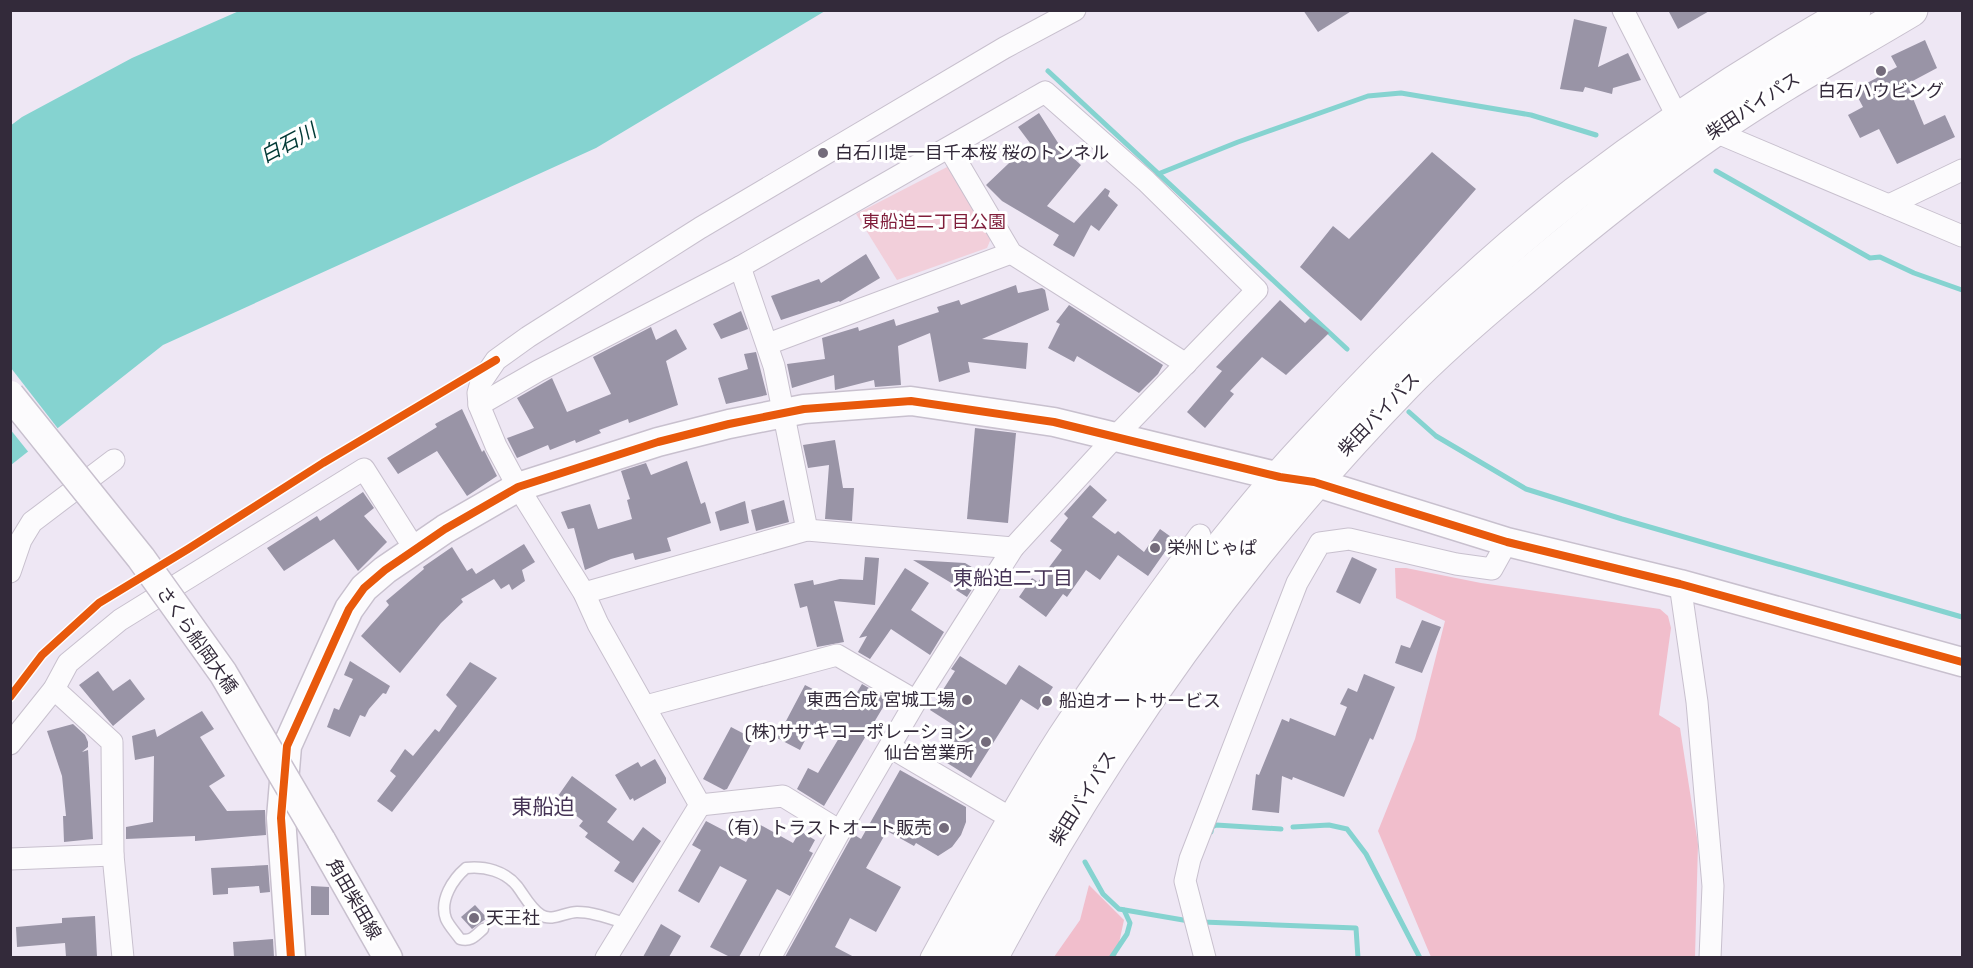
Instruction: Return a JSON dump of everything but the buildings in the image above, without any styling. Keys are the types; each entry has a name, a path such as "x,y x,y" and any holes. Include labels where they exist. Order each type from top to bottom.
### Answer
{"highway":[{"name":"柴田バイパス","path":"957,957 1134,646 1280,477 1407,343 1465,287 1574,195 1640,145 1752,71 1854,10"},
{"name":"柴田バイパス","path":"991,957 1038,871 1097,774 1177,654 1238,574 1314,482 1406,384 1487,308 1573,236 1713,131 1811,69 1911,10"}],"street":[{"path":"700,805 598,624 584,593 518,488 496,446 478,405 481,382 496,360 528,337 710,222 1004,48 1075,10"},
{"path":"1623,10 1679,120"},
{"path":"478,405 538,371 740,267 1045,92 1146,181 1257,290 1116,436 1013,548 916,701 770,957"},
{"path":"1713,131 1962,236"},
{"path":"949,148 1011,253 1186,364"},
{"path":"1889,205 1962,170"},
{"path":"768,344 1011,253"},
{"path":"740,267 768,344 807,530"},
{"name":"さくら船岡大橋","path":"10,395 141,558 222,673 321,840"},
{"path":"291,957 281,818 287,746 350,609 364,588 414,548 518,488 658,442 783,412 911,401 1054,422 1280,477 1314,482 1507,542 1680,584 1962,662"},
{"path":"10,572 21,540 32,522 114,460"},
{"path":"10,744 54,689 68,663 120,620 364,469 414,548"},
{"path":"584,593 807,530 1013,548"},
{"path":"931,957 1009,817 1058,737 1134,646 1200,535"},
{"path":"1205,957 1185,881 1190,859 1298,583 1320,543 1349,539 1456,564 1492,569 1507,542"},
{"path":"1680,584 1696,692 1713,886 1710,957"},
{"path":"646,706 837,655 916,701"},
{"path":"54,689 112,742 113,855 123,957"},
{"path":"890,747 1009,817"},
{"path":"700,805 783,796 840,831"},
{"path":"606,957 700,805"},
{"name":"角田柴田線","path":"321,840 388,957"},
{"path":"10,859 113,855"}],"lane":[{"path":"483,929 467,941 460,939 446,919 445,909 453,879 466,868 492,868 515,883 529,904 542,916 554,918 576,912 601,916 627,924"}],"green space":[{"name":"東船迫二丁目公園","path":"949,166 992,236 987,248 897,280 856,214"}],"shaded area":[{"path":"1395,568 1660,609 1668,616 1671,628 1659,715 1680,728 1698,844 1695,957 1431,957 1378,831 1415,739 1445,621 1396,598"},
{"path":"1089,885 1124,920 1116,957 1054,957 1080,920"}],"water":[{"name":"白石川","path":"239,11 825,11 596,148 163,345 11,465 10,126 22,117 132,58"}],"pier":[{"path":"11,368 59,430 30,454 10,429"}],"waterway":[{"path":"1048,71 1347,349"},
{"path":"1158,174 1238,142 1368,96 1401,93 1531,115 1596,135"},
{"path":"1716,171 1870,258 1880,257 1914,273 1962,290"},
{"path":"1409,412 1436,436 1526,489 1962,617"},
{"path":"1211,832 1212,827 1216,825 1281,829"},
{"path":"1293,827 1329,825 1347,829 1366,854 1420,958"},
{"path":"1085,862 1103,894 1119,909 1189,921"},
{"path":"1111,958 1127,934 1130,923 1124,910"},
{"path":"1202,920 1203,922 1356,928 1358,958"}],"cycle path":[{"path":"10,697 42,655 99,603 323,463 496,360"},
{"path":"291,958 281,818 287,746 349,609 364,588 385,570 445,529 518,487 658,442 729,424 804,409 911,401 1054,422 1280,477 1314,482 1507,542 1680,584 1962,662"}],"place":[{"name":"白石ハウビング","path":"1881,71"},
{"name":"白石川堤一目千本桜 桜のトンネル","path":"823,153"},
{"name":"栄州じゃぱ","path":"1155,548"},
{"name":"東西合成 宮城工場","path":"967,700"},
{"name":"船迫オートサービス","path":"1047,701"},
{"name":"(株)ササキコーポレーション 仙台営業所","path":"986,742"},
{"name":"（有）トラストオート販売","path":"944,828"},
{"name":"天王社","path":"474,918"}],"district":[{"name":"東船迫二丁目","path":"1013,578"},
{"name":"東船迫","path":"543,807"}]}
